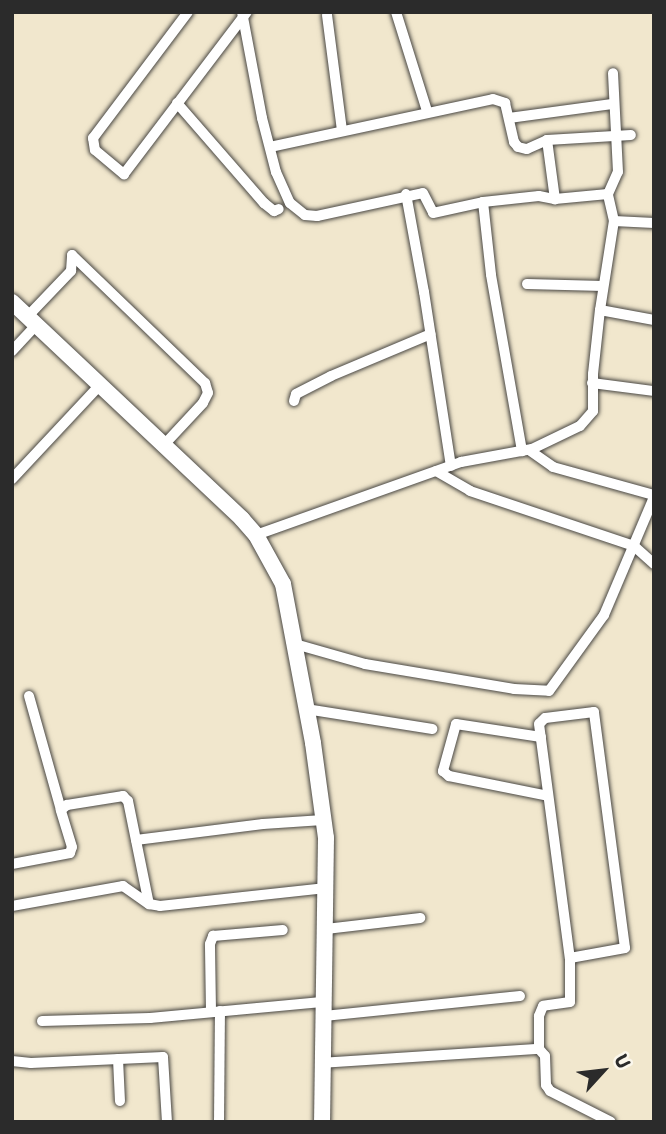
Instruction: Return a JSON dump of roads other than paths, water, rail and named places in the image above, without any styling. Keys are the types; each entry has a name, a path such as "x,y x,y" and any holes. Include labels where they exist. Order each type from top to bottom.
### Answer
{"main road":[{"path":"12,302 257,535 285,591 323,820 326,929 321,1122"}],"street":[{"path":"188,12 92,143 124,174 245,13"},
{"path":"396,12 427,111"},
{"path":"245,13 270,147 290,203 305,215 329,214 406,194 426,194 433,213 483,202 538,196 555,199 608,194"},
{"path":"327,15 342,131"},
{"path":"257,535 451,466 526,451 580,426 593,411 600,310 614,220 608,194 618,172 612,104 613,73"},
{"path":"270,147 427,111 494,99 505,103 513,142 518,147 527,149 547,140 631,135"},
{"path":"177,103 264,203 274,211 279,209"},
{"path":"509,118 612,104"},
{"path":"547,140 555,199"},
{"path":"406,194 451,466"},
{"path":"295,645 365,664 514,689 550,691 594,632 634,546 654,496 553,467 526,451 491,275 483,202"},
{"path":"614,220 654,223"},
{"path":"12,351 71,271 72,255 194,369 205,383 208,393 203,403 163,446"},
{"path":"527,284 603,286"},
{"path":"600,310 654,320"},
{"path":"294,401 296,394 331,376 431,334"},
{"path":"593,383 654,391"},
{"path":"12,479 99,386"},
{"path":"436,471 470,491 634,546 654,564"},
{"path":"12,864 70,853 72,847 29,696"},
{"path":"306,709 432,729"},
{"path":"570,958 625,948 596,712 545,718 539,724 570,958 570,1002 543,1006 539,1016 539,1049 545,1056 546,1086 550,1091 611,1122"},
{"path":"541,737 456,724 443,771 449,776 548,796"},
{"path":"61,810 67,805 123,796 128,801 149,904"},
{"path":"136,841 263,824 323,820"},
{"path":"12,906 122,886 149,904 183,906 326,888"},
{"path":"326,929 420,918"},
{"path":"219,1122 210,944 213,936 283,930"},
{"path":"42,1021 150,1018 215,1011 324,1009 520,996"},
{"path":"321,1063 539,1049"},
{"path":"12,1061 163,1057 167,1122"},
{"path":"118,1059 120,1101"}]}
